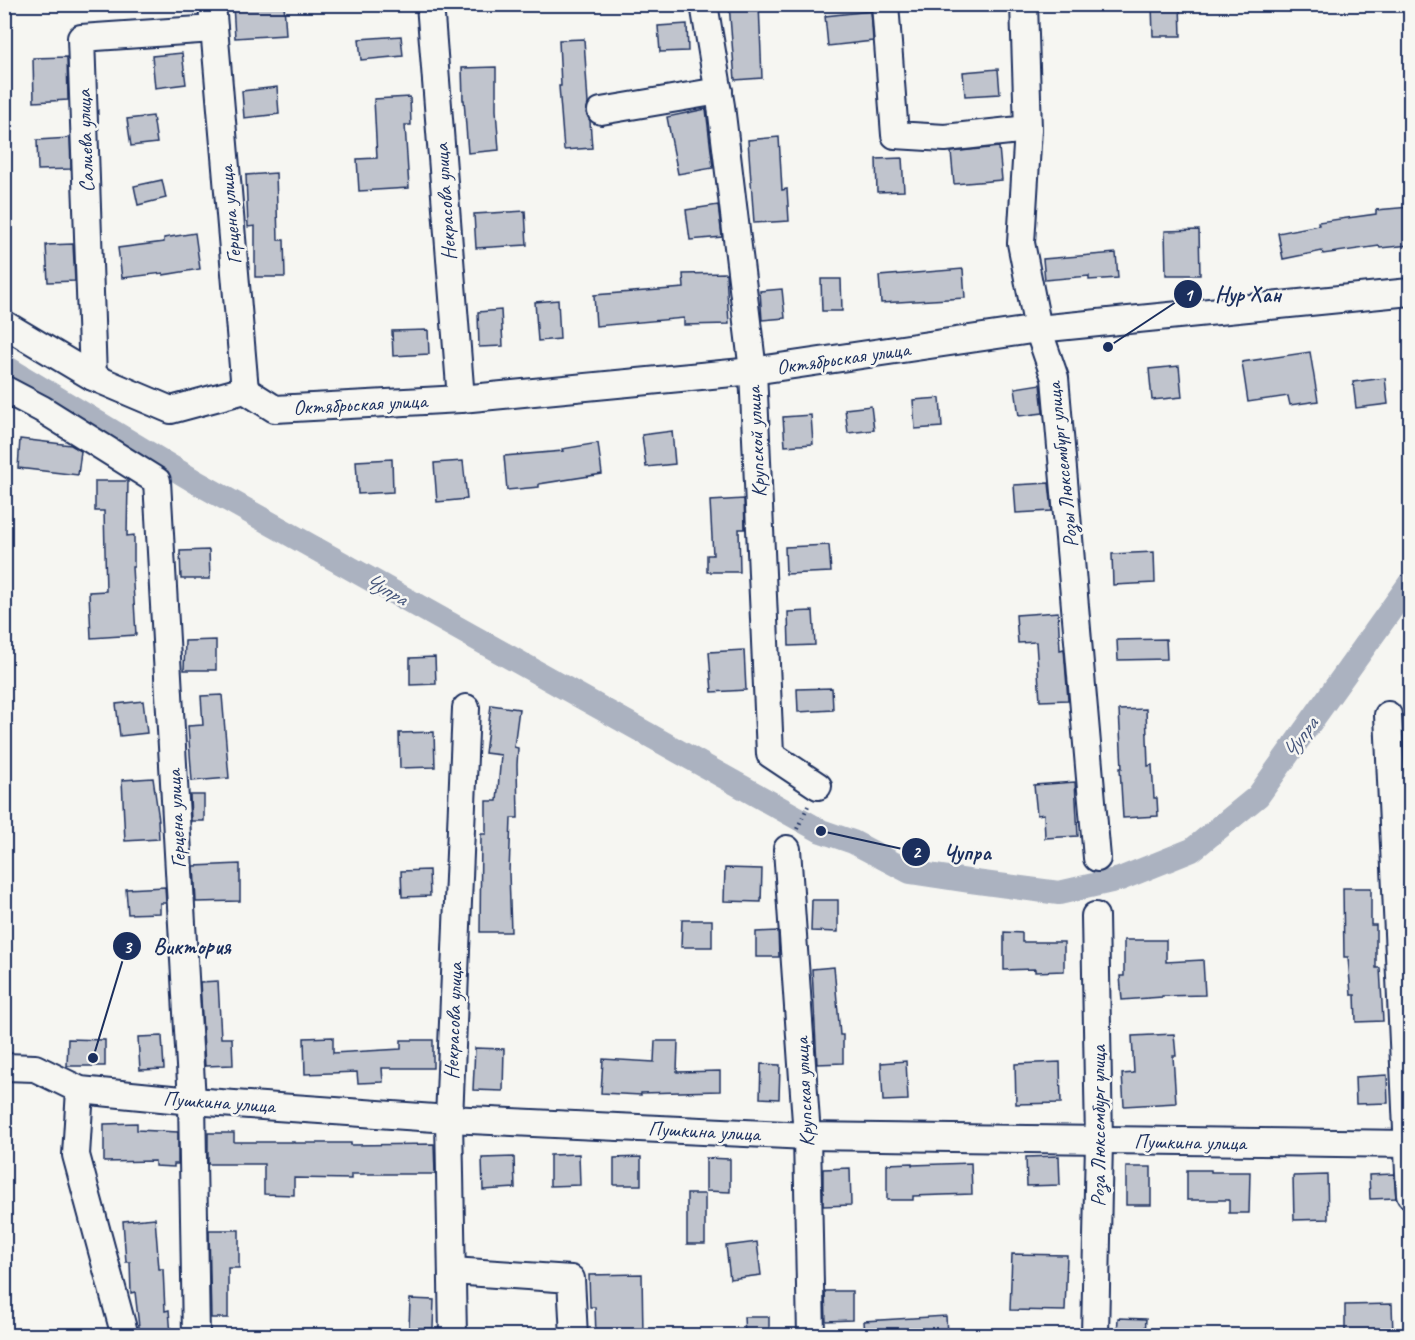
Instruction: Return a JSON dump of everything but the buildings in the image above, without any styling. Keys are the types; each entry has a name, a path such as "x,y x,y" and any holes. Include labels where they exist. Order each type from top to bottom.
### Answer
{"street":[{"name":"Некрасова улица","path":"430,4 461,399"},
{"name":"Крупской улица","path":"704,4 719,91 753,371 770,754 818,786"},
{"path":"885,4 895,135 945,138 1028,129"},
{"name":"Розы Люксембург улица","path":"1024,4 1028,129 1021,243 1038,329 1054,378 1097,858"},
{"name":"Салиева улица","path":"93,377 81,38 213,17"},
{"name":"Герцена улица","path":"213,17 245,390"},
{"path":"601,111 719,91"},
{"name":"Октябрьская улица","path":"245,390 275,409 461,399 753,371 1038,329 1410,292"},
{"path":"4,324 93,377 171,410 245,390"},
{"name":"Герцена улица","path":"4,389 42,409 157,481 192,1101 196,1335"},
{"name":"Некрасова улица","path":"453,1335 449,1119 466,708"},
{"path":"1388,715 1410,1144 1410,1195"},
{"name":"Крупская улица","path":"788,849 807,1136 811,1335"},
{"name":"Роза Люксембург улица","path":"1095,916 1099,1141 1095,1335"},
{"name":"Пушкина улица","path":"4,1067 35,1068 80,1090 192,1101 449,1119 807,1136 1410,1144"},
{"path":"80,1090 76,1155 125,1335"},
{"path":"452,1271 571,1279 574,1335"}],"path":[{"path":"788,849 818,786"}],"waterway":[{"name":"Чупра","path":"4,366 198,483 821,831 853,842 910,872 1059,893 1120,879 1192,850 1258,796 1410,583"}],"place":[{"name":"Нур Хан","path":"1108,347"},
{"name":"Чупра","path":"821,831"},
{"name":"Виктория","path":"93,1058"}]}
